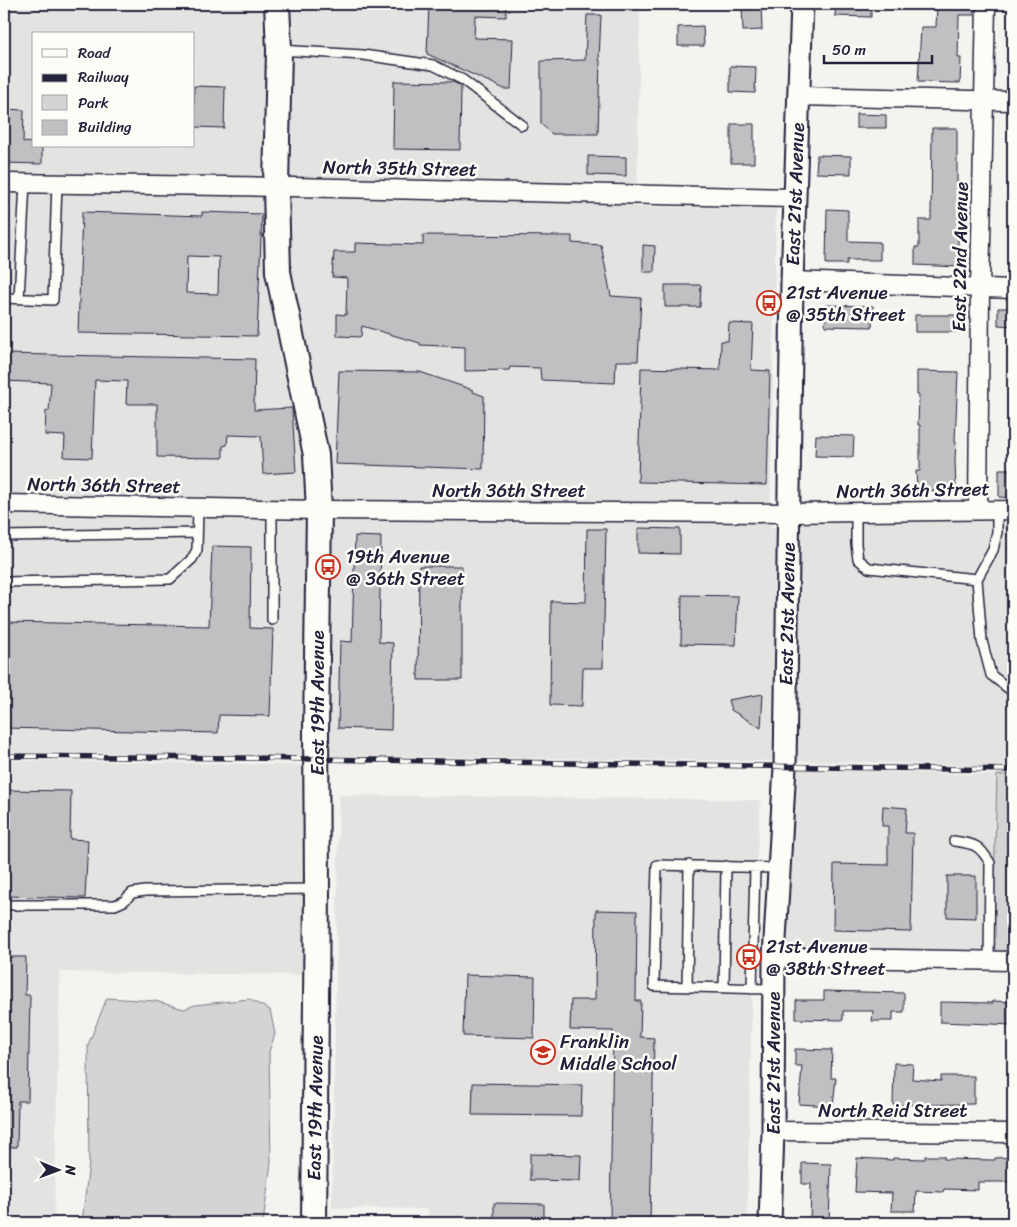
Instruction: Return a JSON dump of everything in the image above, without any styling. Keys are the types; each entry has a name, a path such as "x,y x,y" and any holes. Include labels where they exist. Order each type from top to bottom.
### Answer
{"main road":[{"name":"East 19th Avenue","path":"277,4 279,50 276,186 278,272 316,455 319,510 314,1223"}],"street":[{"name":"East 21st Avenue","path":"770,1223 773,1131 774,957 785,767 792,281 802,4"},
{"name":"East 22nd Avenue","path":"978,510 986,4"},
{"path":"798,96 1013,101"},
{"name":"North 35th Street","path":"4,183 276,186 795,198"},
{"path":"792,281 1013,289"},
{"name":"North 36th Street","path":"4,504 319,510 789,513 1005,510"},
{"path":"774,957 1013,961"},
{"name":"North Reid Street","path":"773,1131 1013,1132"}],"lane":[{"path":"279,50 363,55 433,65 463,80 522,125"},
{"path":"19,299 25,183"},
{"path":"4,298 53,300 58,183"},
{"path":"4,582 170,579 192,559 197,550 198,508"},
{"path":"272,509 272,620"},
{"path":"1005,510 993,550 977,579 982,641 991,675 1013,692"},
{"path":"856,512 858,559 869,568 977,579"},
{"path":"4,536 197,533"},
{"path":"954,841 977,846 984,852 990,863 989,961"},
{"path":"774,989 654,986 657,865 779,868"},
{"path":"687,987 689,865"},
{"path":"724,988 726,866"},
{"path":"752,989 755,867"},
{"path":"4,905 115,905 124,901 132,893 145,892 317,889"}],"shaded area":[{"path":"4,4 640,4 637,207 776,208 770,527 795,527 795,517 1013,515 1013,768 867,762 4,752"},
{"path":"4,760 316,765 314,975 60,972 54,1223 4,1223"},
{"path":"788,769 997,775 992,957 787,955"},
{"name":"Franklin Middle School","path":"339,795 761,800 754,895 747,1223 428,1223 428,1209 332,1208"}],"green space":[{"path":"997,775 1013,775 1013,956 992,957"},
{"path":"107,998 155,1001 184,1009 195,1005 249,999 270,1010 275,1034 269,1052 271,1162 263,1223 82,1223 89,1163 88,1045"}],"building":[{"path":"429,4 506,4 506,17 475,16 474,38 513,39 511,89 504,89 427,54"},
{"path":"742,4 761,4 762,30 743,31"},
{"path":"836,4 871,4 871,17 835,16"},
{"path":"937,4 974,4 974,15 959,15 958,58 961,58 960,83 918,82 921,27 936,27"},
{"path":"587,15 601,15 598,134 552,134 541,124 541,61 585,60"},
{"path":"703,26 704,46 678,46 678,27"},
{"path":"730,66 756,67 755,93 730,92"},
{"path":"394,81 453,82 461,86 460,150 393,149"},
{"path":"195,86 225,87 224,128 195,127"},
{"path":"5,109 24,110 23,142 32,143 32,148 42,148 42,164 4,163"},
{"path":"856,114 886,115 886,128 856,128"},
{"path":"731,124 754,124 754,163 731,163"},
{"path":"932,128 957,128 957,182 962,182 961,240 958,240 958,267 915,265 915,247 919,247 919,220 931,220"},
{"path":"817,155 851,156 851,174 816,173"},
{"path":"588,156 626,157 626,176 588,175"},
{"path":"827,209 848,210 848,241 880,242 880,260 847,260 847,264 826,264"},
{"path":"82,212 202,216 202,212 262,214 257,336 78,333","holes":["187,256 219,257 218,294 186,293"]},
{"path":"423,235 572,236 572,243 601,245 611,296 641,298 638,361 616,361 615,383 541,380 540,368 510,367 509,370 465,371 465,347 420,345 420,343 362,326 361,337 337,336 337,314 346,315 347,278 332,277 334,252 355,252 355,243 423,245"},
{"path":"643,245 655,246 654,272 643,272"},
{"path":"665,285 701,285 700,307 665,307"},
{"path":"826,305 873,306 872,327 825,326"},
{"path":"998,308 1013,308 1013,326 998,325"},
{"path":"915,315 957,315 957,332 915,332"},
{"path":"729,323 753,324 751,370 770,371 767,485 638,482 641,368 720,370 721,341 728,341"},
{"path":"4,354 255,359 254,410 292,408 296,472 263,474 261,436 228,435 227,445 223,446 223,458 157,457 157,404 126,404 127,381 95,380 92,458 64,457 65,436 45,435 46,411 49,411 51,383 4,381"},
{"path":"339,371 420,372 473,390 473,392 484,396 483,469 335,464"},
{"path":"917,371 958,372 955,442 956,490 917,491 916,471 920,471 920,425 918,425 919,395 917,395"},
{"path":"816,435 854,436 853,457 815,456"},
{"path":"999,469 1013,469 1013,498 999,497"},
{"path":"638,528 680,529 680,554 638,553"},
{"path":"587,529 606,529 603,668 583,668 582,706 550,705 551,601 586,602"},
{"path":"355,536 381,537 379,642 393,643 391,730 338,728 340,641 352,642"},
{"path":"212,546 251,547 250,628 273,629 270,716 219,715 218,733 4,728 4,622 209,626"},
{"path":"419,566 462,566 462,680 418,680"},
{"path":"682,595 738,596 736,645 681,644"},
{"path":"763,694 761,728 731,710 728,700"},
{"path":"4,790 71,791 70,839 88,840 85,898 4,896"},
{"path":"883,806 907,808 905,833 913,833 911,932 833,930 834,864 888,865 888,826 882,826"},
{"path":"947,876 976,876 976,918 947,917"},
{"path":"596,910 637,911 636,1001 641,1001 640,1037 654,1038 650,1223 610,1223 613,1031 570,1030 571,1000 595,1000"},
{"path":"4,957 26,957 25,995 30,995 28,1101 18,1101 17,1147 4,1147"},
{"path":"465,975 535,977 534,1038 463,1036"},
{"path":"824,991 904,993 904,1012 893,1012 893,1021 872,1021 873,1011 843,1011 843,1020 796,1019 796,1000 824,1000"},
{"path":"993,1001 1013,1002 1012,1025 940,1022 940,1002 993,1003"},
{"path":"795,1049 832,1050 831,1078 836,1078 833,1106 799,1104 802,1066 795,1066"},
{"path":"894,1063 913,1064 912,1079 941,1081 941,1076 974,1076 974,1104 893,1105"},
{"path":"473,1083 582,1085 581,1116 472,1115"},
{"path":"530,1154 581,1155 580,1181 530,1180"},
{"path":"925,1156 944,1156 944,1159 995,1160 995,1158 1013,1157 1013,1182 978,1182 978,1190 944,1189 943,1192 916,1191 915,1211 891,1211 892,1193 855,1192 857,1158 893,1160 893,1158 925,1159"},
{"path":"802,1163 831,1164 829,1223 810,1223 811,1184 802,1184"},
{"path":"494,1203 544,1204 544,1223 494,1223"}],"railway":[{"path":"4,756 1013,770"}],"place":[{"name":"21st Avenue @ 35th Street","path":"769,303"},
{"name":"19th Avenue @ 36th Street","path":"328,567"},
{"name":"21st Avenue @ 38th Street","path":"749,957"},
{"name":"Franklin Middle School","path":"543,1052"}]}
